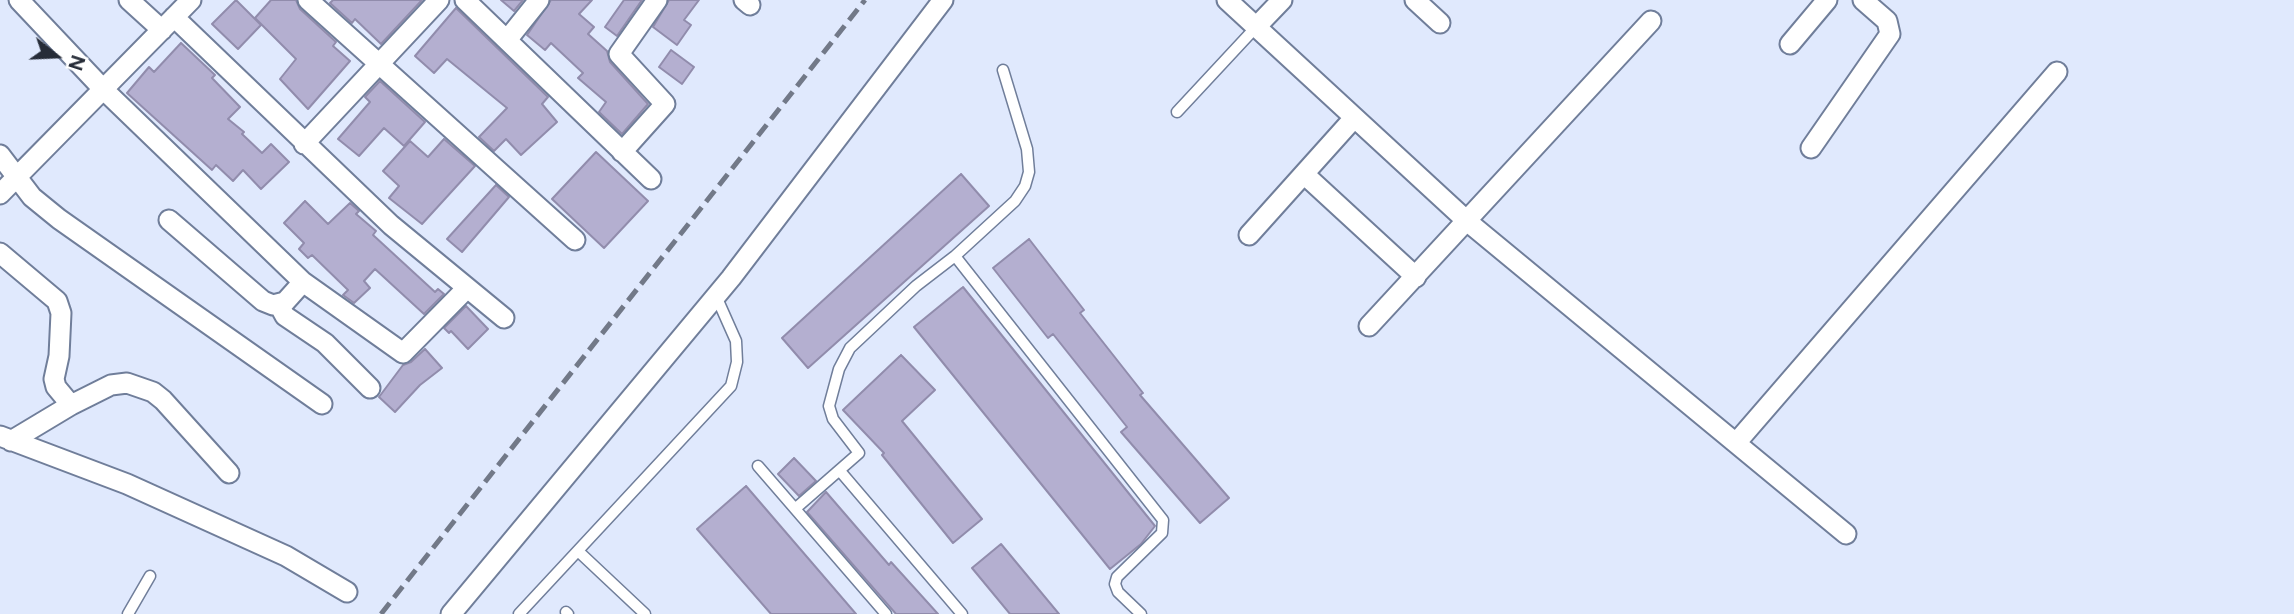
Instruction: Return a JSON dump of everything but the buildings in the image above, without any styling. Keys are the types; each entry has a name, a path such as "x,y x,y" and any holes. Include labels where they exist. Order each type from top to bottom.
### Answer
{"street":[{"path":"19,0 104,90 303,282 403,353 467,288"},
{"path":"129,0 168,24 391,225 504,318"},
{"path":"0,194 191,0"},
{"path":"308,0 575,240"},
{"path":"304,144 439,0"},
{"path":"465,0 651,179"},
{"path":"507,40 539,0"},
{"path":"622,152 665,104 619,54 657,0"},
{"path":"451,614 716,296 943,0"},
{"path":"1227,0 1468,222 1846,534"},
{"path":"1257,26 1282,0"},
{"path":"1415,0 1440,23"},
{"path":"1790,44 1827,0"},
{"path":"1811,148 1890,34 1887,21 1863,0"},
{"path":"1369,326 1651,21"},
{"path":"1736,443 2057,72"},
{"path":"1249,235 1354,118"},
{"path":"0,155 15,178 59,219 322,404"},
{"path":"1304,174 1416,277"},
{"path":"169,220 263,301 279,304"},
{"path":"0,253 57,301 61,313 60,356 54,379 56,387 71,405"},
{"path":"279,304 303,282"},
{"path":"279,304 285,316 325,343 370,388"},
{"path":"5,439 111,386 127,383 139,386 163,400 229,473"},
{"path":"5,439 127,484 286,556 347,592"}],"lane":[{"path":"1177,112 1257,26"},
{"path":"796,508 859,453 833,419 829,406 839,369 850,348 916,286 955,256 1015,201 1025,187 1029,172 1027,149 1003,70"},
{"path":"955,256 1163,520 1162,533 1117,577 1115,584 1118,592 1141,614"},
{"path":"519,614 731,386 737,362 736,341 716,296"},
{"path":"758,466 887,614"},
{"path":"840,471 962,614"},
{"path":"578,551 645,614"},
{"path":"128,614 150,576"}],"railway":[{"path":"381,614 865,0"}]}
